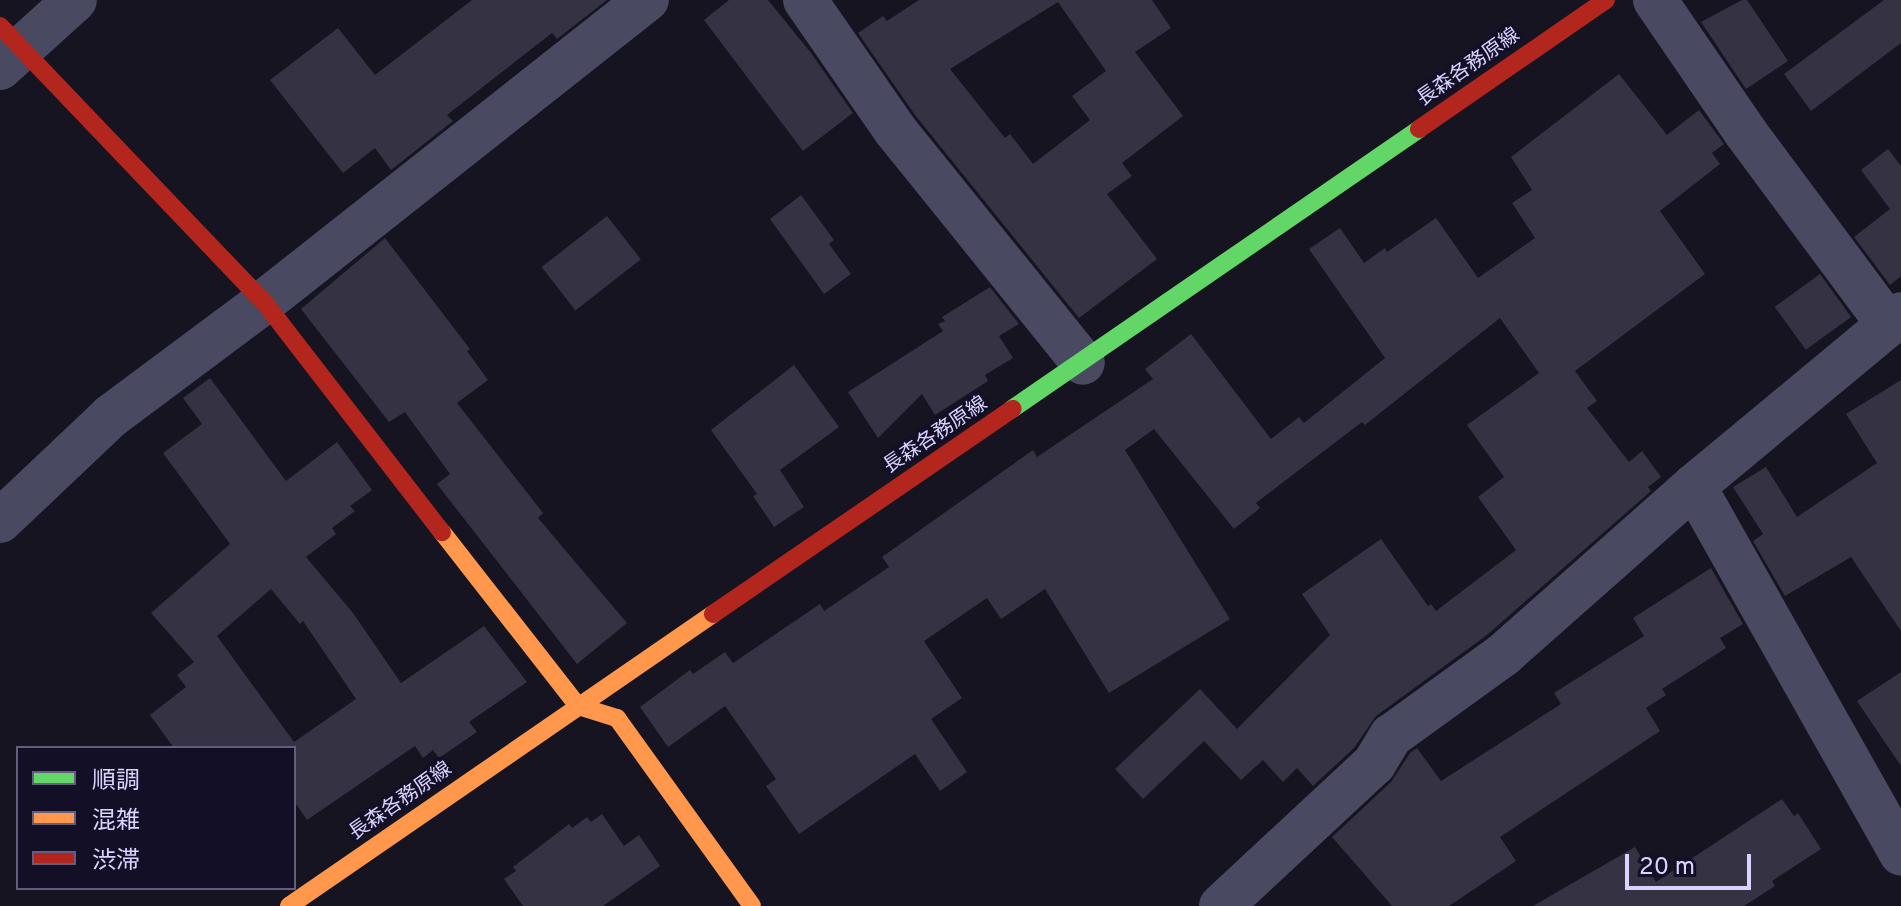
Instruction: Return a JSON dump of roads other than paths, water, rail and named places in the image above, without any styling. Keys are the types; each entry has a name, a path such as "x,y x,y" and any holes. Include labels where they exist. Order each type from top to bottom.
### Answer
{"main road":[{"name":"長森各務原線","path":"289,906 1083,363 1606,0"},
{"path":"8,48 264,302 578,706 617,718 752,906"}],"street":[{"path":"8,48 75,0"},
{"path":"0,521 111,416 264,302 647,0"},
{"path":"805,0 895,130 1083,363"},
{"path":"1221,906 1374,764 1391,736 1503,655 1694,486 1895,319 1746,133 1655,0"},
{"path":"1694,486 1901,854"}]}
